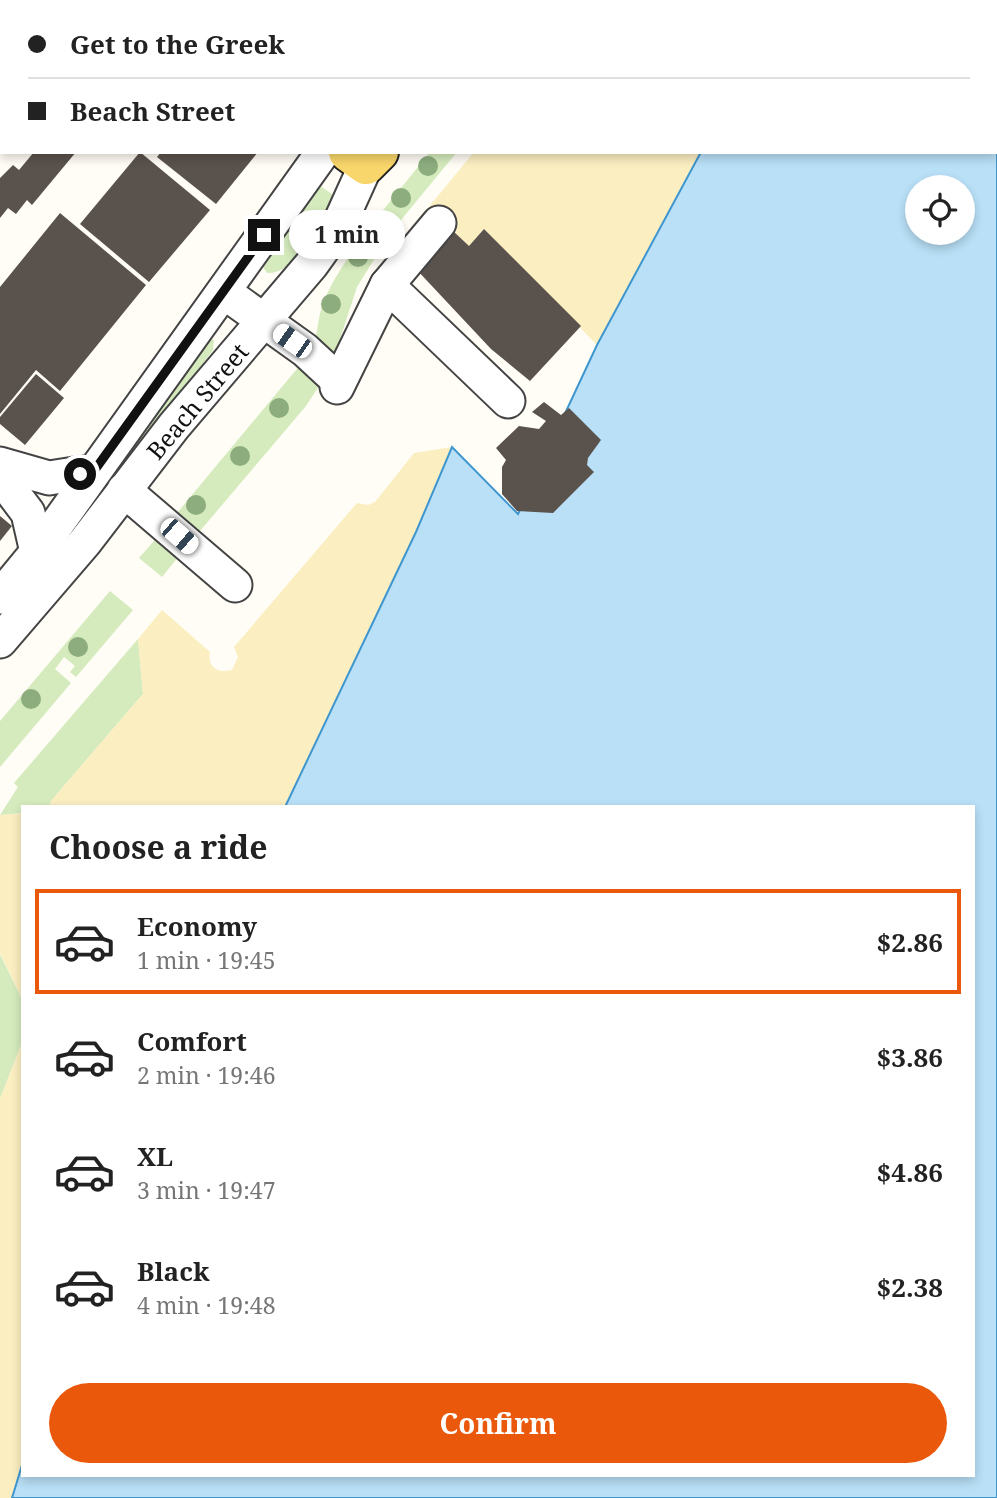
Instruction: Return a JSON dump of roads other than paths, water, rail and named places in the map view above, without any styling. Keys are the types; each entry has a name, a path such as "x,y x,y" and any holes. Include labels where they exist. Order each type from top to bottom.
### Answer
{"street":[{"name":"Beach Street","path":"0,597 37,552 322,154"},
{"name":"Beach Street","path":"0,641 102,520 174,426 264,322 337,229 364,157"},
{"path":"224,292 316,358 335,381 387,285 439,223"},
{"path":"387,285 508,401"},
{"path":"0,464 49,478 94,471"},
{"path":"0,476 28,513 37,552"},
{"path":"124,490 235,585"},
{"path":"75,499 102,520"}],"water":[{"path":"700,154 997,154 997,1498 12,1498 21,1469 21,1477 975,1477 975,805 286,805 416,532 452,447 518,514 597,345"}]}
